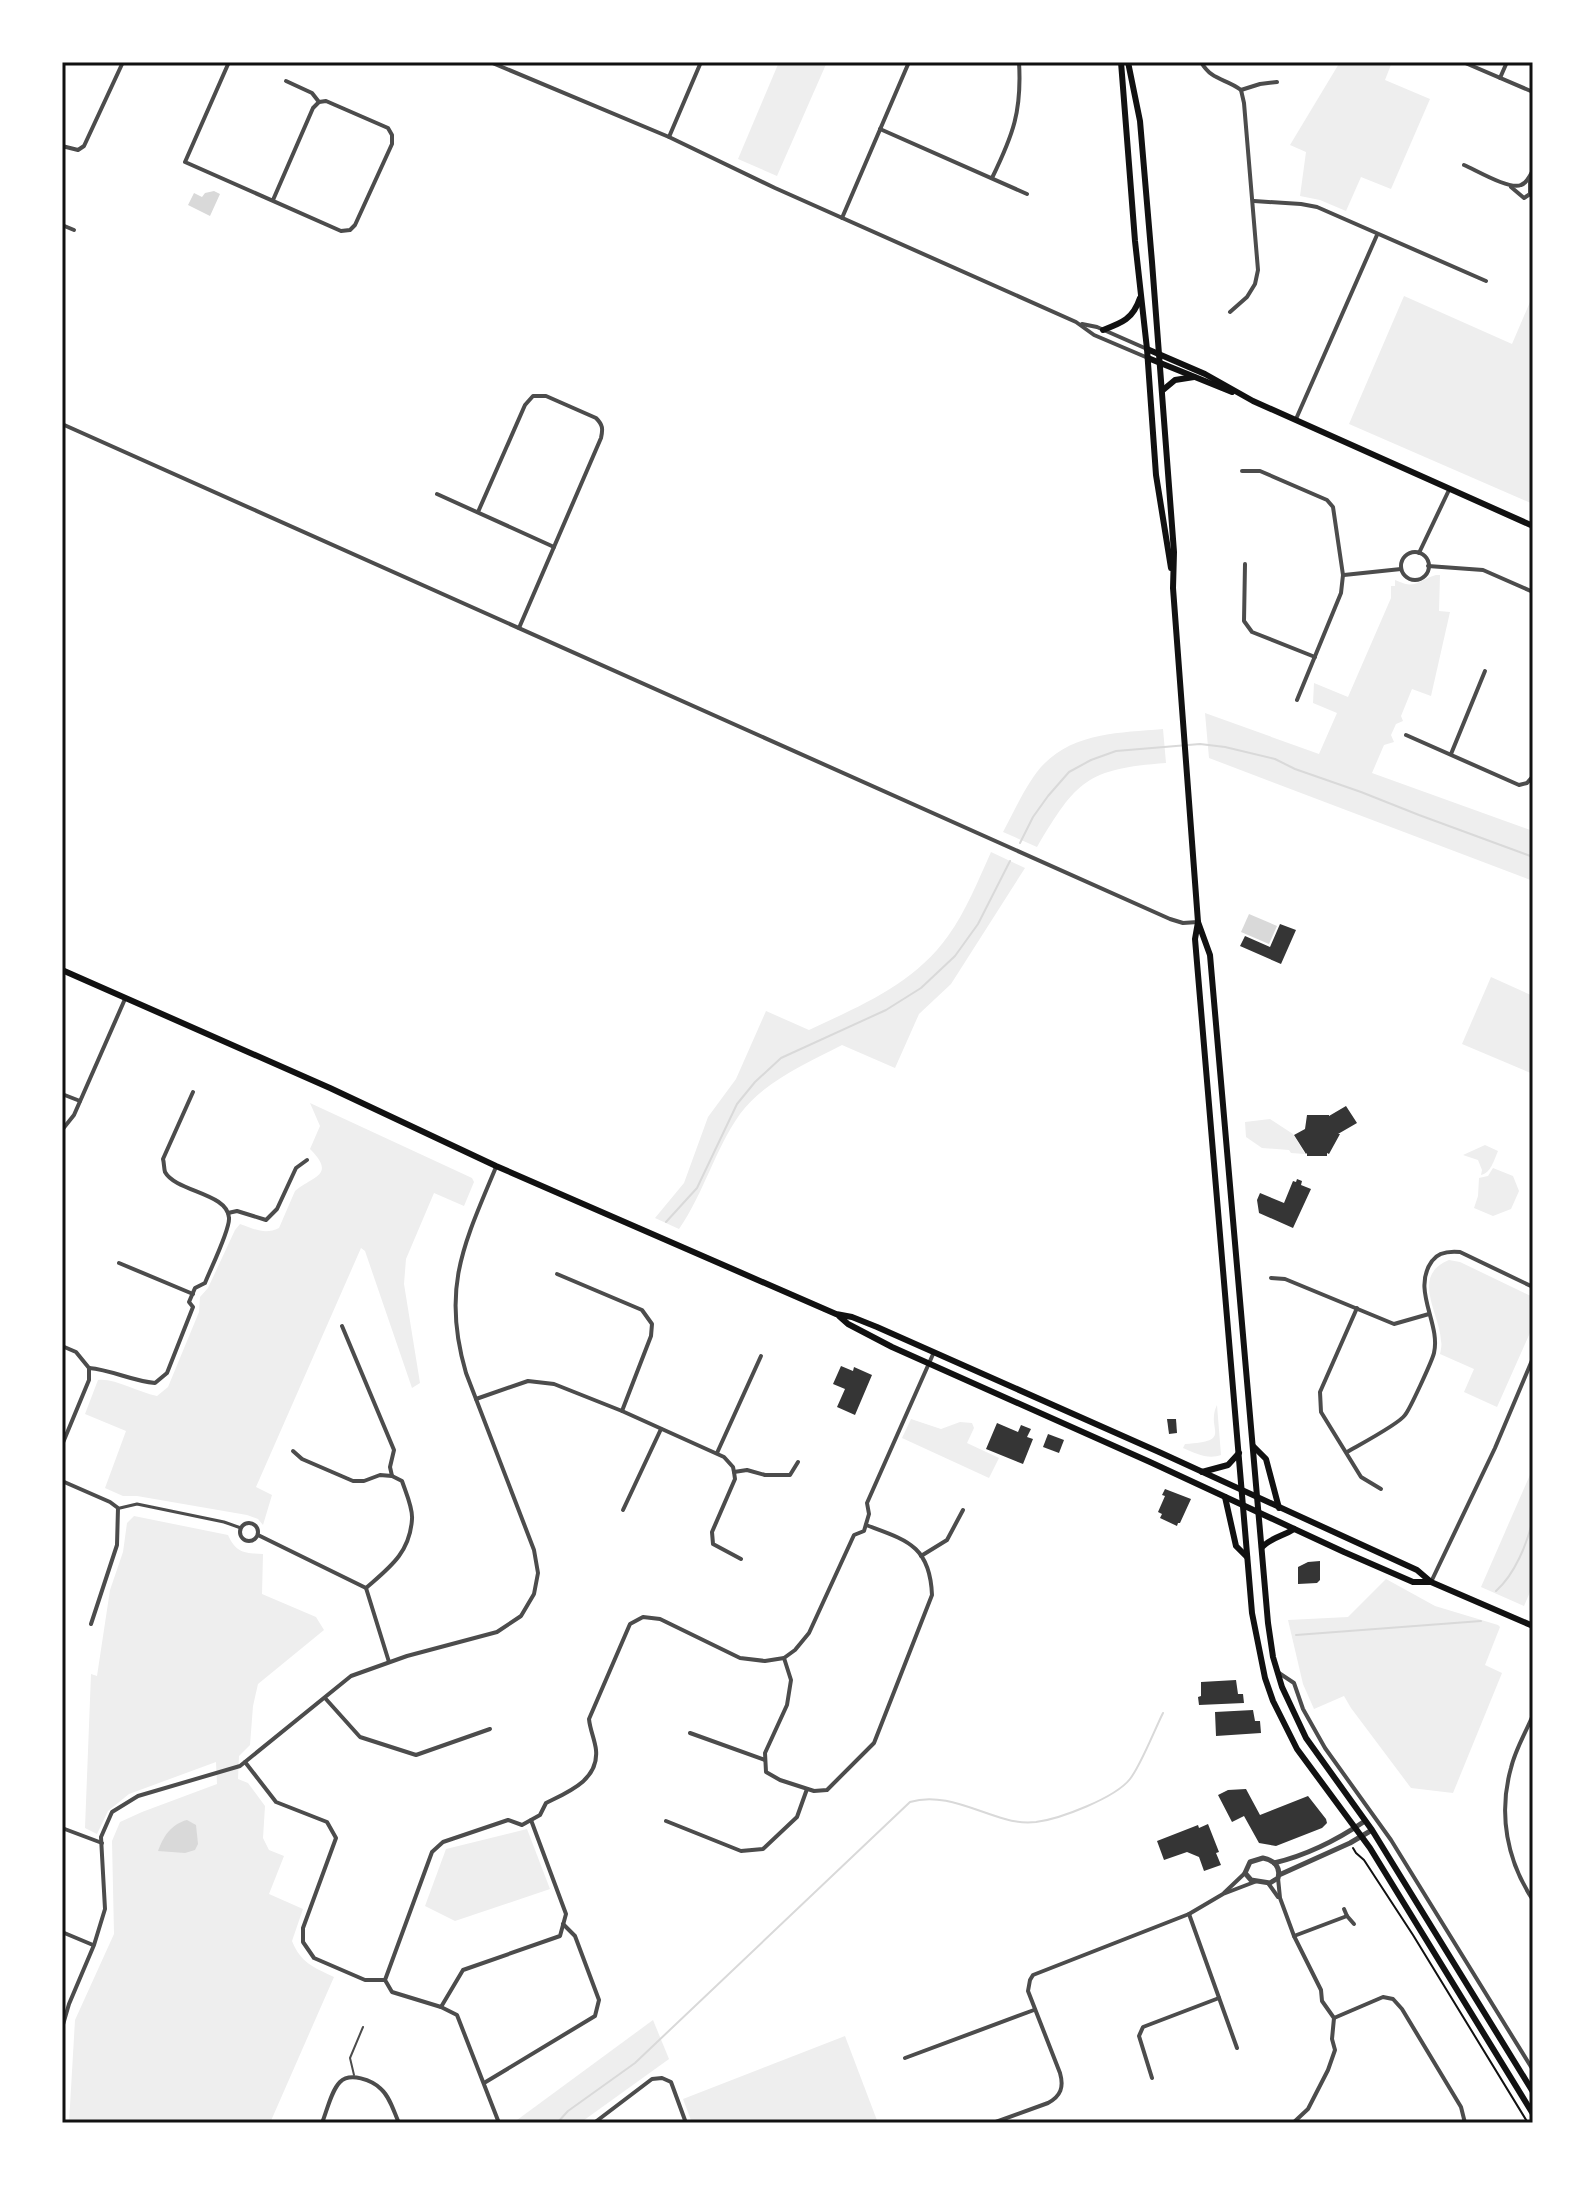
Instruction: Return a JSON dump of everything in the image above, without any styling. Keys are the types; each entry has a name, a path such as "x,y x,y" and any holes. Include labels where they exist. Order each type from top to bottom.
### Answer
{"main road":[{"path":"1121,62 1156,475 1173,575"},
{"path":"1128,62 1140,121 1163,390 1198,922 1195,939 1254,1627 1273,1701 1297,1749 1361,1837 1533,2114"},
{"path":"1124,106 1128,100 1137,100"},
{"path":"1103,330 1129,319 1141,296"},
{"path":"1147,349 1205,374 1240,394"},
{"path":"1148,358 1240,394 1533,526"},
{"path":"1163,390 1175,380 1194,377"},
{"path":"1198,922 1210,955 1238,1291 1271,1644 1277,1672 1306,1738 1372,1830 1533,2092"},
{"path":"62,970 330,1088 496,1166 836,1314 865,1322 934,1352 1417,1570 1431,1582 1533,1626"},
{"path":"836,1314 850,1326 929,1364 1294,1529 1413,1582 1431,1582"},
{"path":"1254,1447 1266,1459 1279,1508"},
{"path":"1202,1472 1228,1465 1239,1453"},
{"path":"1225,1497 1236,1546 1247,1557"},
{"path":"1262,1547 1274,1537 1294,1529"}],"street":[{"path":"62,146 78,150 84,146 123,62"},
{"path":"229,62 185,162 341,231 350,230 392,144 392,135 388,128 326,101 319,102 313,108 273,200"},
{"path":"490,62 669,137 1076,322 1147,349"},
{"path":"669,137 701,62"},
{"path":"842,218 909,62"},
{"path":"992,178 1018,114 1019,62"},
{"path":"1201,62 1207,72 1241,90 1277,82"},
{"path":"1463,62 1533,92"},
{"path":"1500,78 1507,62"},
{"path":"286,81 312,93 319,102"},
{"path":"1230,312 1247,297 1255,284 1258,270 1254,201 1241,90"},
{"path":"880,129 1027,194"},
{"path":"1464,165 1511,187 1524,198 1530,194 1530,177"},
{"path":"1511,187 1522,185 1533,170"},
{"path":"1254,201 1317,207 1486,281"},
{"path":"62,225 74,230"},
{"path":"1296,419 1378,234"},
{"path":"1076,322 1094,335 1148,358"},
{"path":"478,512 528,400 533,396 546,396 596,418 603,428 601,438 519,628"},
{"path":"62,424 1170,919 1183,923 1198,922"},
{"path":"1242,471 1260,471 1327,500 1333,507 1343,575 1341,593 1297,700"},
{"path":"1419,553 1449,490"},
{"path":"437,494 554,547"},
{"path":"1419,553 1426,558 1428,566 1423,577 1407,577 1401,563 1406,555 1419,553"},
{"path":"1245,564 1244,621 1252,632 1315,657"},
{"path":"1428,566 1483,570 1533,592"},
{"path":"1343,575 1401,569"},
{"path":"1451,754 1485,671"},
{"path":"1406,735 1519,785 1527,783 1533,776"},
{"path":"62,1130 74,1115 125,999"},
{"path":"89,1368 105,1369 138,1382 155,1383 167,1373 193,1307 189,1302 195,1288 205,1283 228,1225 228,1213 223,1204 173,1180 165,1171 163,1159 193,1092"},
{"path":"62,1094 80,1101"},
{"path":"228,1213 237,1211 266,1220 277,1209 296,1168 307,1160"},
{"path":"62,2026 105,1909 101,1837 112,1812 138,1796 240,1766 351,1676 389,1662 497,1632 521,1616 534,1594 538,1573 534,1550 461,1354 454,1303 457,1276 472,1221 496,1166"},
{"path":"1347,1452 1405,1417 1434,1353 1435,1340 1424,1282 1432,1260 1442,1253 1460,1252 1533,1287"},
{"path":"119,1263 193,1294"},
{"path":"557,1274 642,1310 652,1324 651,1336 622,1411"},
{"path":"1271,1278 1285,1279 1394,1324 1429,1314"},
{"path":"1357,1308 1320,1392 1321,1412 1361,1477 1381,1489"},
{"path":"342,1326 394,1450 390,1467 392,1476"},
{"path":"62,1346 76,1352 89,1368 89,1380 62,1445"},
{"path":"385,1980 432,1852 443,1842 508,1820 522,1825 540,1815 546,1803 590,1776 596,1762 596,1748 590,1734 589,1719 630,1624 643,1617 660,1619 740,1658 765,1661 784,1658 795,1650 809,1633 854,1535 864,1531 869,1514 867,1503 934,1352"},
{"path":"717,1454 761,1356"},
{"path":"1431,1582 1495,1448 1533,1358"},
{"path":"476,1399 528,1381 554,1384 724,1457 733,1467 735,1479 712,1532 713,1544 741,1559"},
{"path":"623,1510 662,1429"},
{"path":"293,1451 302,1459 353,1481 380,1475 402,1481 413,1518 406,1543 394,1565 366,1588"},
{"path":"734,1472 747,1470 765,1475 790,1475 798,1462"},
{"path":"62,1481 118,1508 137,1504 241,1528"},
{"path":"91,1624 117,1545 118,1508"},
{"path":"921,1556 947,1540 963,1510"},
{"path":"253,1524 258,1535 255,1539 245,1539 240,1534 241,1528 253,1524"},
{"path":"784,1658 791,1680 787,1705 765,1753 766,1772 807,1789 827,1790 874,1743 932,1595 931,1578 917,1547 866,1525"},
{"path":"258,1535 366,1588 389,1662"},
{"path":"1277,1672 1294,1683 1313,1727 1391,1840 1533,2070"},
{"path":"325,1697 360,1737 416,1755 490,1729"},
{"path":"1533,1715 1511,1766 1504,1804 1506,1837 1514,1863 1533,1900"},
{"path":"690,1733 765,1760"},
{"path":"245,1762 276,1802 327,1822 336,1838 303,1928 303,1942 314,1958 365,1980 385,1980"},
{"path":"666,1821 741,1851 763,1849 797,1817 807,1789"},
{"path":"441,2007 463,1970 560,1936 566,1914 531,1820"},
{"path":"1274,1863 1328,1844 1365,1821"},
{"path":"62,1828 102,1843"},
{"path":"1245,1873 1251,1880 1268,1883 1372,1830"},
{"path":"1223,1894 1255,1859 1267,1859 1274,1863 1279,1869 1280,1898 1294,1936 1321,1990 1322,2001 1334,2018 1332,2039 1335,2050 1328,2070 1308,2109 1293,2123"},
{"path":"993,2123 1055,2099 1062,2089 1060,2073 1028,1987 1033,1975 1189,1914 1223,1894 1257,1881"},
{"path":"1268,1883 1280,1898"},
{"path":"1344,1909 1354,1924"},
{"path":"1189,1914 1237,2048"},
{"path":"1294,1936 1347,1916"},
{"path":"484,2083 595,2016 599,2000 575,1936 563,1924"},
{"path":"62,1932 94,1945"},
{"path":"385,1980 392,1992 457,2015 499,2123"},
{"path":"1334,2018 1383,1997 1393,1999 1461,2107 1465,2123"},
{"path":"1152,2078 1139,2036 1143,2027 1219,1998"},
{"path":"905,2058 1034,2010"},
{"path":"322,2123 337,2085 344,2078 354,2076 380,2088 399,2123"},
{"path":"594,2123 652,2079 662,2078 671,2082 686,2123"}],"lane":[{"path":"354,2076 350,2058 363,2027"}],"path":[{"path":"1356,1853 1364,1860 1413,1935 1528,2123"}],"shaded area":[{"path":"779,62 827,62 777,176 738,159"},
{"path":"1340,62 1392,62 1385,80 1430,99 1391,189 1361,177 1346,211 1300,196 1306,152 1290,145"},
{"path":"214,191 220,194 210,216 188,205 194,193 202,197"},
{"path":"1533,295 1533,504 1349,424 1404,296 1512,344"},
{"path":"1440,575 1439,611 1450,612 1431,696 1412,689 1401,716 1403,721 1396,724 1391,735 1394,742 1384,745 1372,773 1533,831 1533,881 1209,758 1205,713 1319,754 1337,713 1313,703 1314,683 1348,697 1391,598 1391,586 1395,586 1395,580 1416,584"},
{"path":"1163,729 1166,763 1118,769 1087,782 1063,806 1037,847 1003,832 1030,782 1054,755 1098,736"},
{"path":"991,852 1025,868 951,984 919,1014 895,1068 842,1045 787,1074 761,1092 740,1114 679,1229 655,1218 684,1183 708,1117 736,1079 766,1011 809,1030 903,981 948,936"},
{"path":"1249,914 1277,926 1269,944 1241,932"},
{"path":"1491,977 1533,996 1533,1074 1462,1044"},
{"path":"310,1103 472,1178 474,1182 464,1206 434,1193 406,1259 404,1284 420,1383 412,1388 365,1251 361,1248 256,1487 272,1495 263,1525 258,1519 247,1515 123,1496 105,1488 126,1431 85,1414 98,1380 112,1381 157,1396 168,1387 199,1312 200,1297 208,1288 235,1230 240,1224 264,1231 279,1228 295,1191 322,1170 318,1158 310,1149 320,1126"},
{"path":"1270,1119 1293,1134 1305,1154 1262,1148 1246,1137 1245,1122"},
{"path":"1485,1145 1498,1151 1490,1169 1481,1175 1478,1160 1463,1155"},
{"path":"1493,1168 1513,1176 1519,1191 1511,1209 1493,1216 1474,1208 1479,1178 1488,1176"},
{"path":"1449,1260 1460,1262 1533,1297 1533,1326 1497,1407 1464,1392 1474,1369 1440,1354 1439,1330 1429,1285 1437,1267"},
{"path":"1217,1405 1221,1455 1206,1456 1183,1448 1185,1444 1214,1437"},
{"path":"911,1419 941,1429 960,1422 972,1423 974,1428 967,1443 999,1458 989,1478 902,1438"},
{"path":"1533,1468 1533,1585 1524,1606 1481,1587"},
{"path":"134,1516 228,1535 241,1551 263,1554 262,1594 316,1617 324,1630 258,1684 250,1745 239,1756 238,1779 248,1783 265,1806 263,1838 269,1850 284,1856 269,1894 303,1909 292,1941 304,1959 334,1977 270,2123 69,2123 75,2020 114,1934 112,1841 120,1822 217,1784 216,1762 129,1794 108,1811 97,1834 85,1828 91,1674 97,1676 110,1590 123,1552 127,1523"},
{"path":"1386,1579 1435,1606 1500,1627 1485,1665 1502,1673 1453,1793 1411,1788 1344,1696 1314,1709 1303,1684 1288,1620 1348,1617"},
{"path":"187,1820 196,1825 198,1844 195,1850 185,1853 158,1851 168,1832"},
{"path":"527,1829 550,1889 455,1921 425,1906 446,1849"},
{"path":"653,2020 669,2059 580,2123 513,2123"},
{"path":"845,2036 878,2123 692,2123 683,2099"}],"building":[{"path":"1280,924 1296,930 1281,964 1240,946 1245,936 1270,947"},
{"path":"1346,1106 1357,1123 1338,1134 1327,1156 1307,1156 1294,1135 1305,1129 1307,1115 1329,1116"},
{"path":"1293,1181 1302,1181 1301,1185 1311,1189 1293,1228 1259,1213 1257,1200 1260,1193 1284,1203"},
{"path":"841,1366 853,1371 854,1367 872,1375 855,1415 837,1407 845,1389 833,1384"},
{"path":"1167,1419 1176,1419 1177,1433 1169,1434"},
{"path":"997,1423 1018,1432 1021,1425 1031,1429 1027,1437 1033,1439 1023,1464 986,1449"},
{"path":"1048,1434 1064,1440 1059,1453 1043,1447"},
{"path":"1165,1489 1191,1499 1177,1526 1160,1518 1162,1514 1158,1512"},
{"path":"1320,1561 1320,1580 1317,1583 1298,1584 1298,1567"},
{"path":"1236,1680 1238,1694 1243,1694 1244,1703 1199,1705 1201,1682"},
{"path":"1253,1710 1255,1721 1260,1721 1261,1733 1216,1736 1215,1712"},
{"path":"1246,1789 1260,1815 1308,1796 1327,1823 1322,1828 1276,1846 1259,1843 1244,1816 1232,1822 1218,1795 1228,1790"},
{"path":"1208,1824 1221,1865 1204,1871 1199,1857 1187,1852 1164,1860 1157,1841"}],"waterway":[{"path":"1020,843 1033,817 1069,772 1116,751 1200,744 1275,759 1533,857"},
{"path":"666,1222 697,1188 737,1104 755,1082 781,1058 886,1010 921,988 955,956 978,924 1010,861"},
{"path":"1496,1591 1519,1558 1533,1519"},
{"path":"1296,1635 1481,1621"},
{"path":"557,2123 568,2111 635,2063 910,1802 946,1801 1024,1822 1046,1820 1072,1812 1100,1800 1130,1779 1163,1713"}]}
